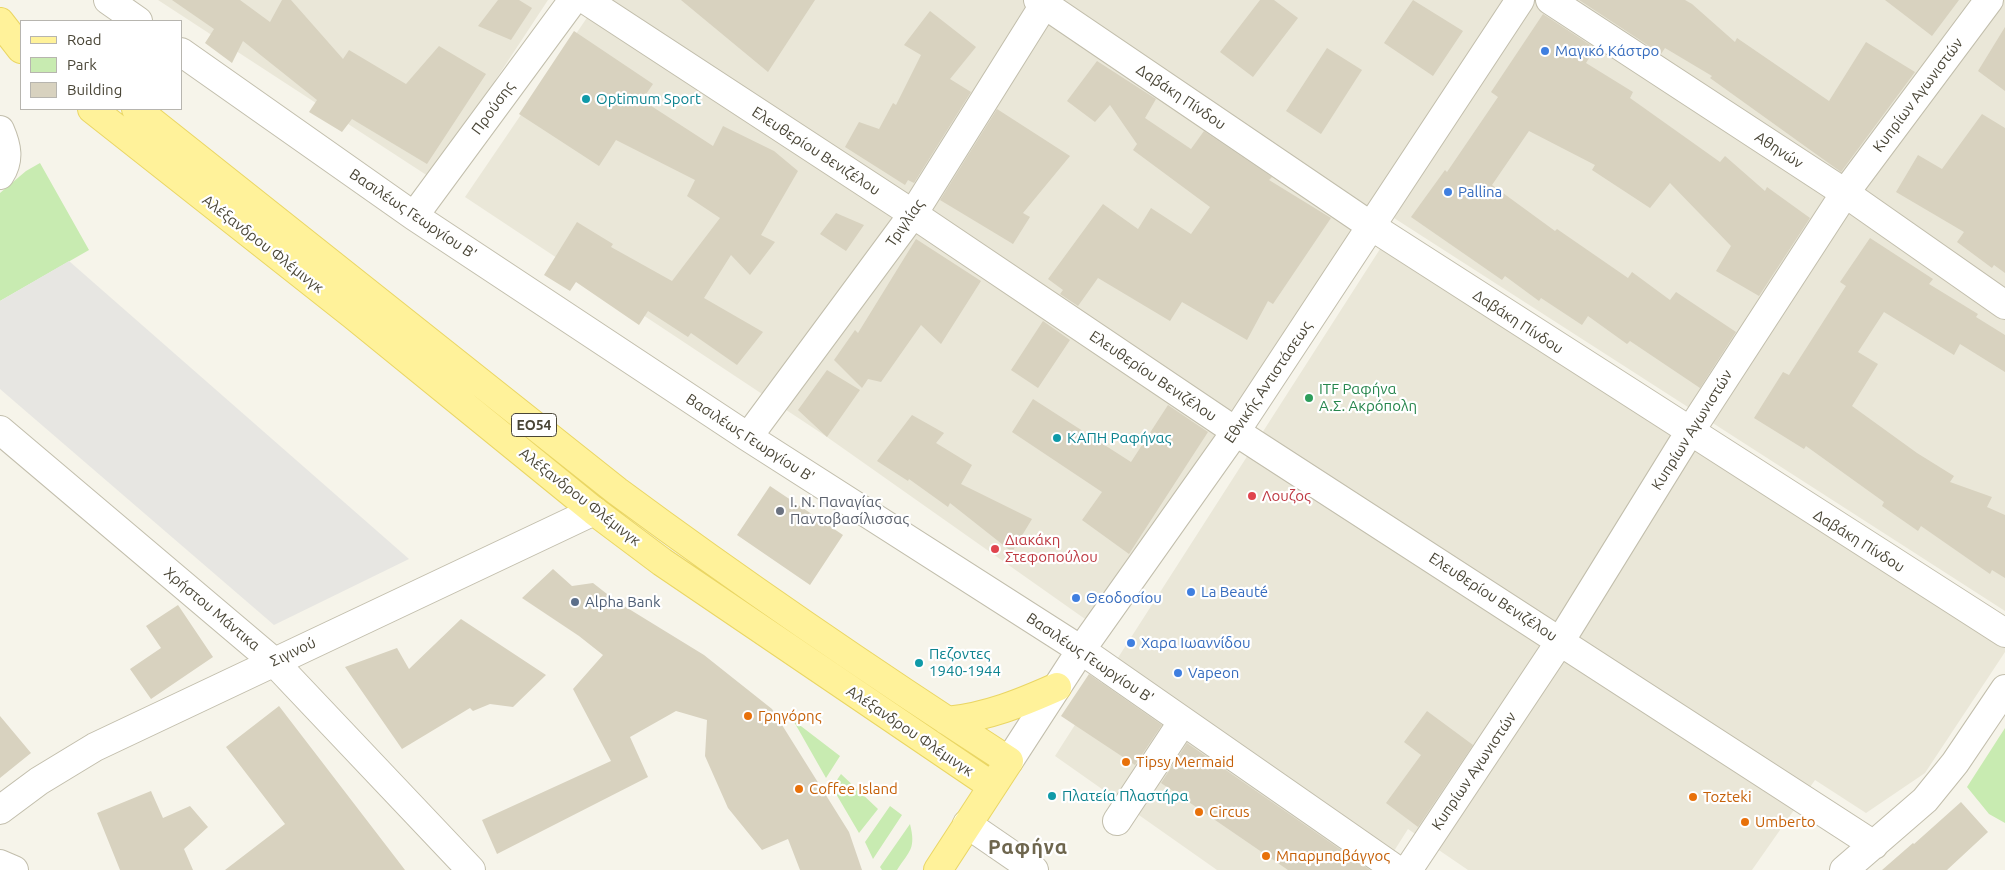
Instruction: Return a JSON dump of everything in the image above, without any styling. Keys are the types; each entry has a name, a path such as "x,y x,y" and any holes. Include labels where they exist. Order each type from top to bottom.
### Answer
{"main road":[{"path":"0,17 20,26"},
{"path":"0,22 20,48"},
{"name":"Αλέξανδρου Φλέμινγκ","path":"93,110 353,315 594,511 662,562 992,786"},
{"name":"Αλέξανδρου Φλέμινγκ","path":"137,110 617,491 680,537 947,721 1009,761"},
{"path":"947,721 973,718 1016,706 1057,687"},
{"path":"938,870 1009,761"}],"street":[{"path":"108,0 137,20"},
{"name":"Προύσης","path":"414,216 573,0"},
{"name":"Ελευθερίου Βενιζέλου","path":"586,0 913,214 1236,431 1561,640 1874,845"},
{"name":"Εθνικής Αντιστάσεως","path":"1009,761 1081,650 1236,431 1520,0"},
{"name":"Αθηνών","path":"1550,0 1845,193 2005,305"},
{"name":"Κυπρίων Αγωνιστών","path":"1408,870 1561,640 1689,433 1845,193 1989,0"},
{"name":"Τριγλίας","path":"748,437 913,214 1043,1"},
{"name":"Δαβάκη Πίνδου","path":"1043,1 1371,226 1689,433 2005,633"},
{"name":"Βασιλέως Γεωργίου Β'","path":"182,53 414,216 748,437 1081,650 1397,870"},
{"path":"0,130 5,142 7,157 0,175"},
{"name":"Χρήστου Μάντικα","path":"0,430 273,661 471,870"},
{"name":"Σιγινού","path":"0,810 40,781 95,747 273,661 594,511"},
{"path":"1844,870 1925,800 1955,763 2005,689"},
{"path":"1116,821 1183,721"},
{"path":"967,824 1034,870"},
{"path":"0,864 14,870"}],"shaded area":[{"path":"158,0 548,0 431,178"},
{"path":"599,0 1509,0 1095,626 827,437 465,197"},
{"path":"1533,0 2005,0 2005,611 1394,218"},
{"path":"1389,235 2005,646 2005,652 1925,773 1866,813 1815,780 1752,870 1468,870 1408,829 1382,870 1217,870 1055,756"},
{"path":"69,261 409,559 274,625 0,389 0,301"}],"green space":[{"path":"40,163 89,250 0,301 0,193 26,171"},
{"path":"793,720 840,756 826,778"},
{"path":"2005,728 2005,823 1989,814 1967,787"},
{"path":"841,774 878,809 859,833 832,787"},
{"path":"890,806 902,815 873,859 865,842"},
{"path":"910,824 912,832 911,849 897,870 882,870 880,867"}],"building":[{"path":"172,0 240,0 270,22 282,0 291,0 343,59 349,50 406,84 439,46 486,74 427,164 352,119 342,132 309,112 317,100 243,41 232,63 205,43 214,29"},
{"path":"498,0 519,0 532,8 511,40 478,26"},
{"path":"681,0 815,0 768,72"},
{"path":"1260,0 1274,0 1298,18 1253,77 1220,52"},
{"path":"1413,0 1463,31 1433,76 1384,43"},
{"path":"1579,0 1685,0 1735,42 1737,38 1829,101 1866,42 1915,72 1841,172 1710,78 1712,76 1665,48 1661,54"},
{"path":"1885,0 1959,0 1932,36"},
{"path":"930,11 976,47 950,79 971,92 914,183 908,180 905,185 845,147 859,122 879,129 893,103 896,105 921,55 904,45"},
{"path":"1543,14 1595,48 1586,63 1633,92 1630,98 1720,162 1725,156 1765,191 1767,187 1810,218 1759,296 1716,271 1731,246 1670,183 1650,208 1592,170 1595,165 1529,131 1492,185 1555,231 1557,229 1628,278 1632,272 1670,300 1676,292 1736,332 1700,388 1630,341 1627,344 1588,316 1582,325 1541,298 1539,301 1505,276 1502,280 1411,217 1445,170 1447,172 1498,97 1491,92"},
{"path":"2005,27 2005,91 1978,71"},
{"path":"574,31 653,84 642,100 713,146 723,126 774,151 798,171 761,235 775,242 750,275 731,255 704,298 763,332 737,365 691,333 688,337 648,311 639,325 576,282 570,291 544,275 577,222 613,244 611,247 672,281 720,218 687,196 695,180 616,140 599,166 519,114"},
{"path":"1327,48 1362,70 1321,134 1286,111"},
{"path":"1097,61 1156,99 1145,118 1191,149 1204,131 1272,177 1269,180 1331,218 1273,304 1268,301 1247,340 1182,302 1170,321 1098,278 1078,306 1060,294 1063,290 1048,279 1103,204 1138,229 1151,208 1191,234 1210,207 1133,150 1137,144 1110,105 1095,122 1067,101"},
{"path":"997,109 1070,156 1023,213 1030,217 1013,244 940,200"},
{"path":"1982,114 2005,128 2005,273 1994,265 1992,268 1957,242 1964,232 1896,192 1918,155 1942,169"},
{"path":"836,213 864,225 846,251 820,234"},
{"path":"1870,238 1933,279 1929,284 1978,314 1976,317 2005,335 2005,372 1960,344 1954,355 1884,312 1858,352 1878,364 1852,406 1917,453 1954,476 1950,482 1992,497 1987,507 2005,515 2005,578 1992,570 1990,574 1921,526 1918,531 1882,506 1884,502 1806,446 1804,449 1754,418 1783,372 1789,375 1846,286 1840,282"},
{"path":"916,239 981,281 941,344 921,325 881,382 868,379 862,388 834,360 855,330 858,333"},
{"path":"1043,321 1070,340 1038,388 1011,370"},
{"path":"827,370 860,390 827,437 798,410"},
{"path":"1033,399 1131,462 1168,405 1208,432 1129,554 1082,520 1102,492 1012,432"},
{"path":"912,415 944,433 936,443 972,465 961,484 1032,519 1012,552 950,503 948,507 909,479 908,481 877,461"},
{"name":"Ι. Ν. Παναγίας Παντοβασίλισσας","path":"770,486 843,535 810,585 737,535"},
{"path":"553,569 572,586 593,583 616,601 704,655 772,709 849,832 862,870 800,870 788,839 762,850 728,808 705,756 707,720 676,711 630,737 648,777 497,854 482,820 611,761 573,689 603,655 579,636 522,598"},
{"path":"178,605 213,657 151,699 130,669 161,648 146,626"},
{"path":"461,619 546,675 513,707 490,704 473,711 470,708 402,749 345,667 397,648 409,669"},
{"path":"1089,674 1162,725 1135,765 1061,716"},
{"path":"279,706 405,870 225,870 285,824 226,747"},
{"path":"1427,711 1473,745 1418,827 1386,803 1421,755 1404,742"},
{"path":"0,716 31,753 0,778"},
{"path":"1187,743 1370,870 1288,870 1161,783"},
{"path":"151,791 163,818 190,806 208,827 184,849 193,870 120,870 97,813"},
{"path":"1961,802 1988,832 1947,870 1882,870 1914,844"}],"place":[{"name":"Μαγικό Κάστρο","path":"1545,51"},
{"name":"Optimum Sport","path":"586,99"},
{"name":"Pallina","path":"1448,192"},
{"name":"ITF Ραφήνα Α.Σ. Ακρόπολη","path":"1309,398"},
{"name":"ΚΑΠΗ Ραφήνας","path":"1057,438"},
{"name":"Λουζος","path":"1252,496"},
{"name":"Ι. Ν. Παναγίας Παντοβασίλισσας","path":"780,511"},
{"name":"Διακάκη Στεφοπούλου","path":"995,549"},
{"name":"La Beauté","path":"1191,592"},
{"name":"Θεοδοσίου","path":"1076,598"},
{"name":"Alpha Bank","path":"575,602"},
{"name":"Χαρα Ιωαννίδου","path":"1131,643"},
{"name":"Πεζοντες 1940-1944","path":"919,663"},
{"name":"Vapeon","path":"1178,673"},
{"name":"Γρηγόρης","path":"748,716"},
{"name":"Tipsy Mermaid","path":"1126,762"},
{"name":"Coffee Island","path":"799,789"},
{"name":"Πλατεία Πλαστήρα","path":"1052,796"},
{"name":"Tozteki","path":"1693,797"},
{"name":"Circus","path":"1199,812"},
{"name":"Umberto","path":"1745,822"},
{"name":"Μπαρμπαβάγγος","path":"1266,856"}],"district":[{"name":"Ραφήνα","path":"1028,847"}]}
